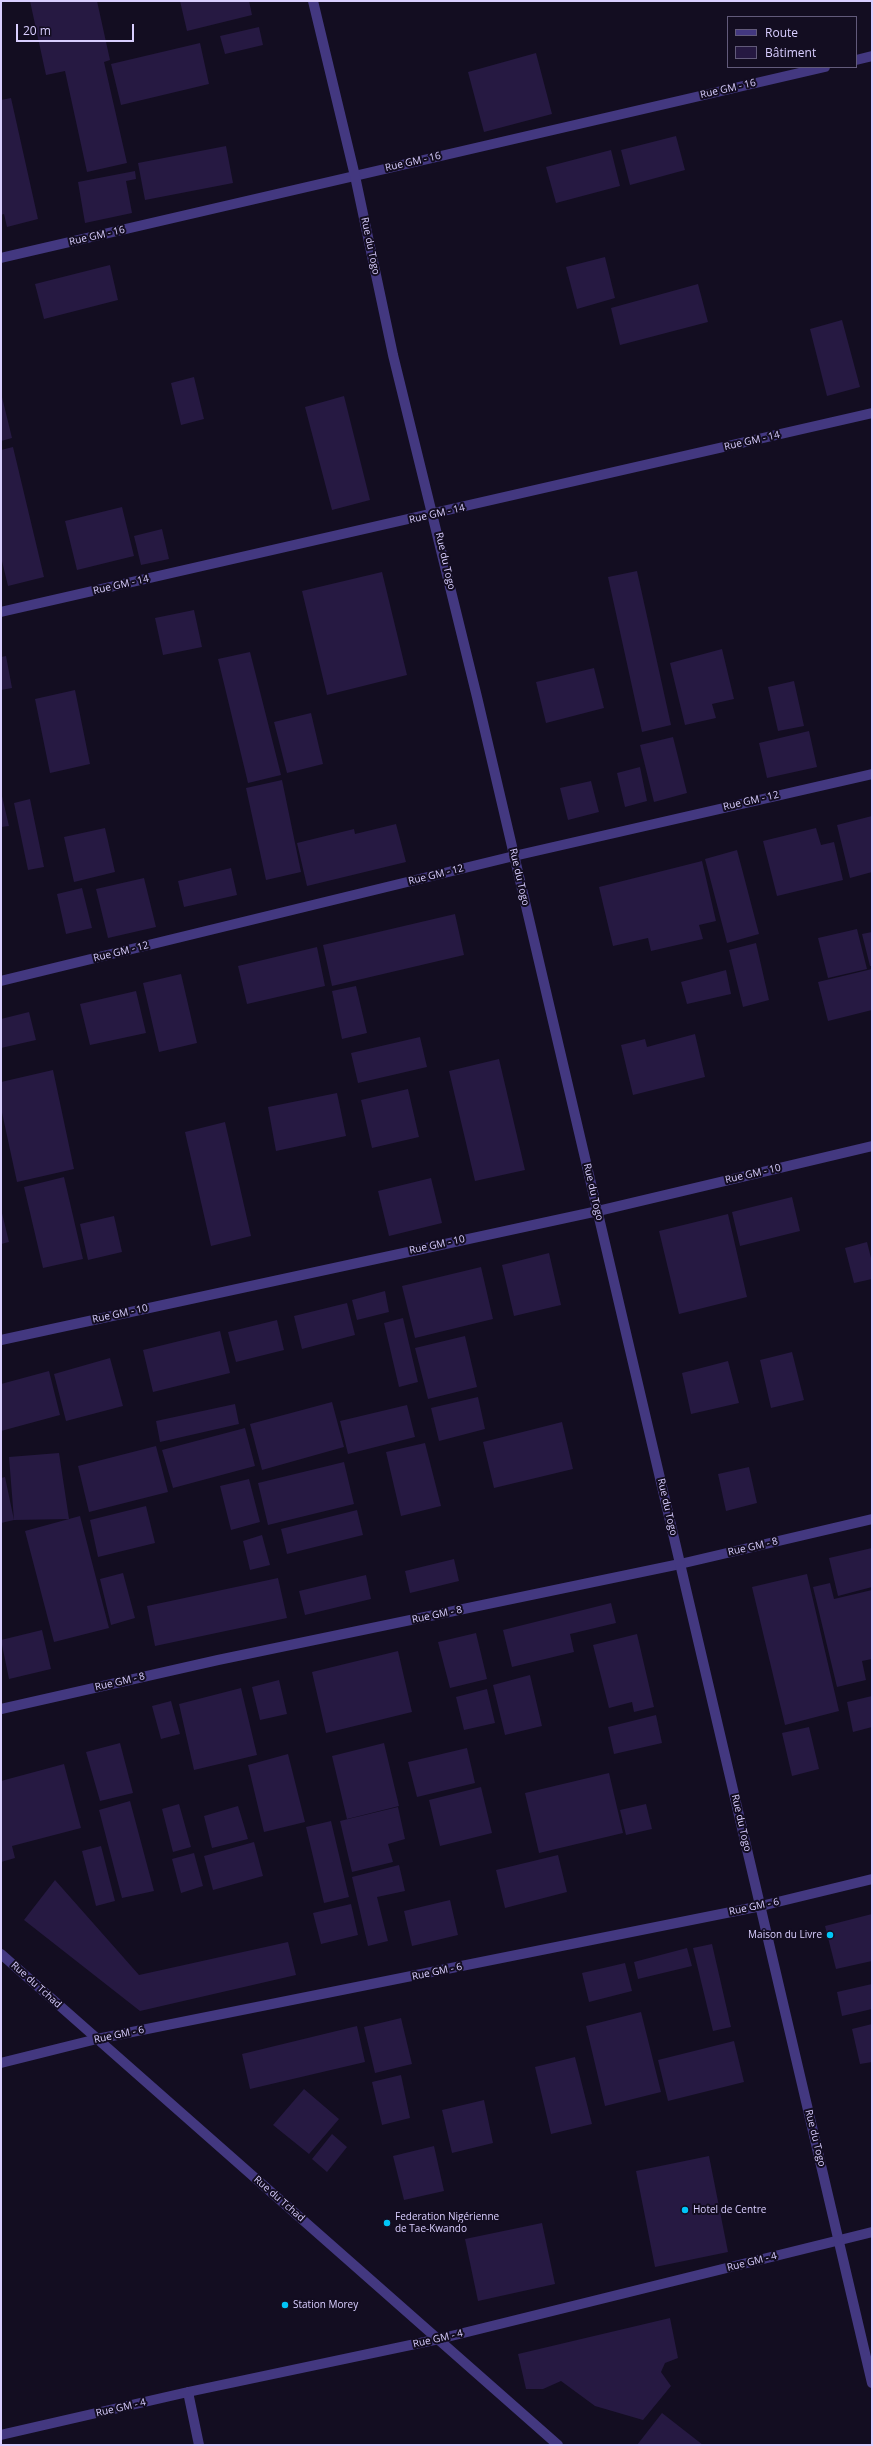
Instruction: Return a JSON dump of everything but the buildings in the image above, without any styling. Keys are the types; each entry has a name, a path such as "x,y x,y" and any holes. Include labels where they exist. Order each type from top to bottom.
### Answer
{"street":[{"name":"Rue du Togo","path":"313,1 355,176 394,355 434,514 761,1906 786,2023 840,2240 872,2383"},
{"path":"857,60 872,56"},
{"name":"Rue GM - 16","path":"1,258 821,68"},
{"name":"Rue GM - 14","path":"1,612 872,413"},
{"name":"Rue GM - 12","path":"1,981 514,856 872,774"},
{"name":"Rue GM - 10","path":"1,1340 598,1211 872,1146"},
{"name":"Rue GM - 8","path":"1,1709 218,1660 680,1564 872,1519"},
{"name":"Rue GM - 6","path":"1,2063 98,2039 761,1906 872,1879"},
{"name":"Rue du Tchad","path":"1,1954 558,2445"},
{"name":"Rue GM - 4","path":"1,2436 188,2392 439,2339 872,2232"},
{"path":"188,2392 199,2445"}],"place":[{"name":"Maison du Livre","path":"830,1935"},
{"name":"Hotel de Centre","path":"685,2210"},
{"name":"Federation Nigérienne de Tae-Kwando","path":"387,2223"},
{"name":"Station Morey","path":"285,2305"}]}
